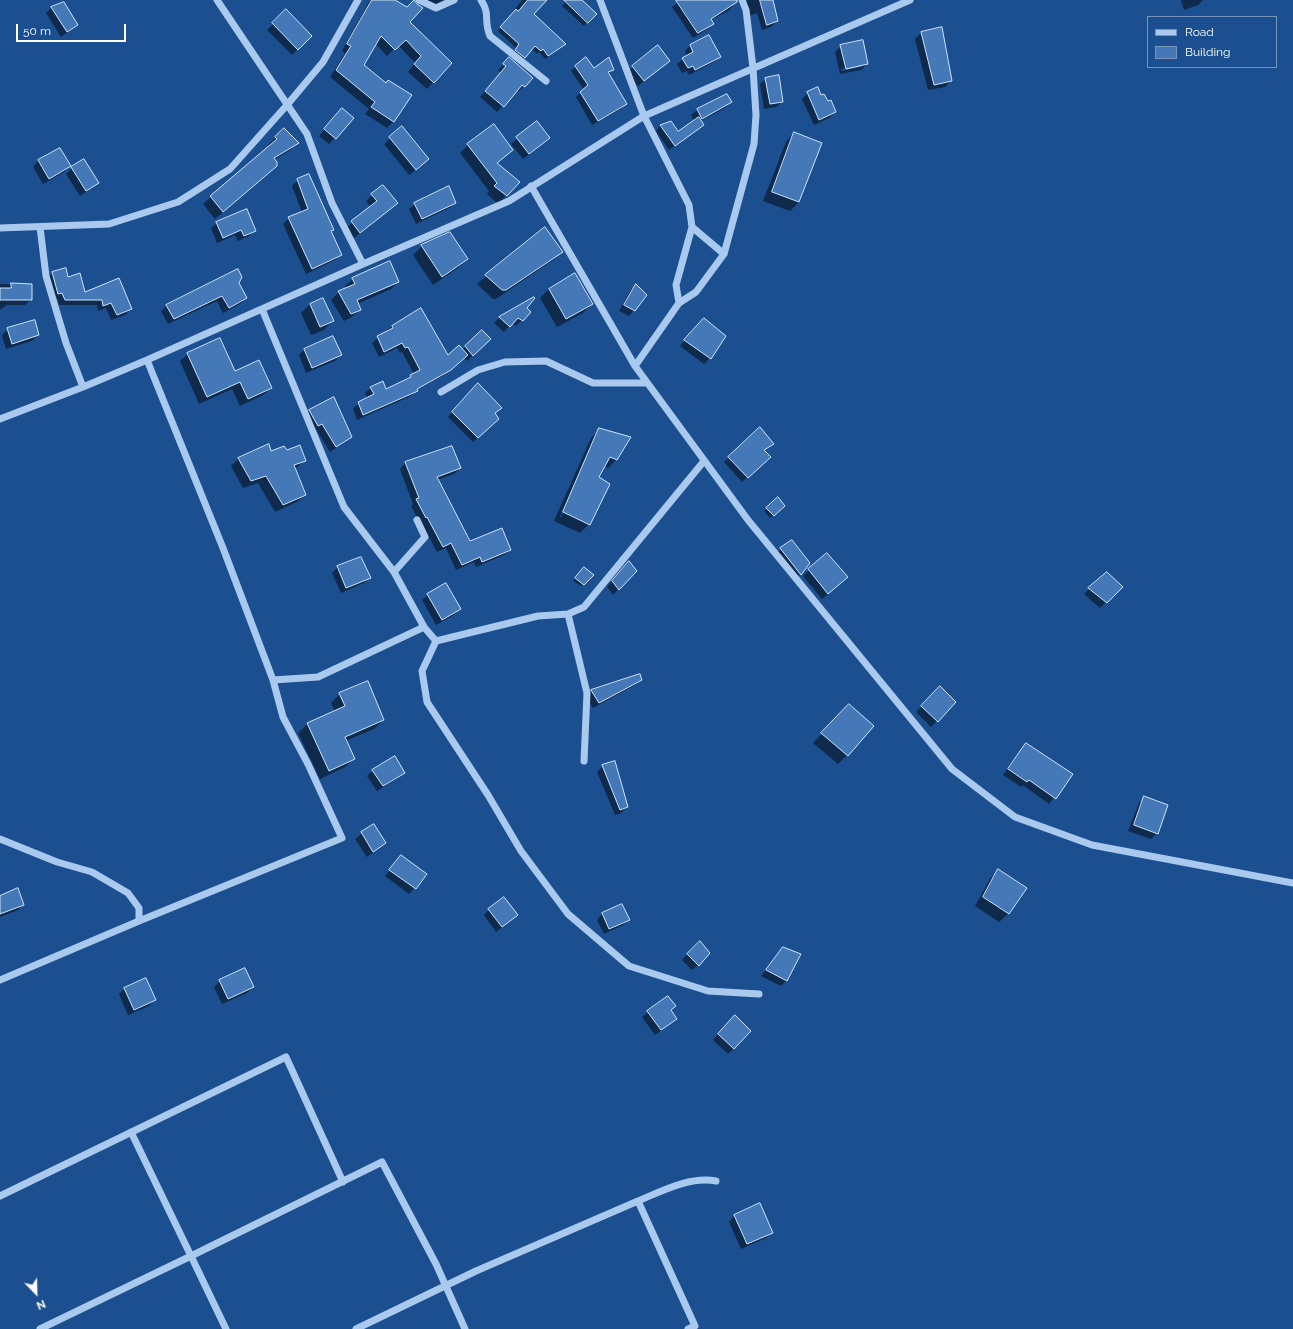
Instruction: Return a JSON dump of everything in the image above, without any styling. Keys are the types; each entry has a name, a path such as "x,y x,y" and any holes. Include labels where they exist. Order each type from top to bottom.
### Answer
{"street":[{"path":"218,0 307,134 332,203 363,264"},
{"path":"0,228 109,224 178,202 230,169 323,62 358,0"},
{"path":"419,0 436,8 454,0"},
{"path":"481,0 487,9 486,26 490,36 546,81"},
{"path":"600,0 644,116 688,205 692,227 676,284 679,303"},
{"path":"635,366 679,303 696,292 724,254 754,144 756,115 753,68 746,10 742,0"},
{"path":"0,420 84,388 509,201 644,116 910,0"},
{"path":"532,186 635,366 748,520 952,769 1015,817 1092,845 1293,884"},
{"path":"40,227 46,276 66,343 84,388"},
{"path":"692,227 724,254"},
{"path":"262,309 344,507 394,572 424,627 436,642"},
{"path":"0,980 342,838 308,764 283,717 273,680 223,548 147,360"},
{"path":"441,392 478,370 505,362 546,361 593,383 648,383"},
{"path":"704,461 584,607 568,614 538,616 436,642 422,671 427,702 488,794 521,851 568,914 629,966 708,991 759,994"},
{"path":"394,572 425,537 417,520"},
{"path":"568,614 587,693 584,761"},
{"path":"273,680 318,677 424,627"},
{"path":"0,839 57,862 92,872 128,893 139,908 139,921"},
{"path":"0,1196 286,1057 343,1182"},
{"path":"131,1132 226,1329"},
{"path":"40,1329 382,1162 436,1264 465,1329"},
{"path":"356,1329 446,1286 638,1201 691,1182 707,1180 716,1181"},
{"path":"638,1201 695,1326 688,1329"}],"building":[{"path":"372,0 395,0 407,7 414,0 423,8 410,22 452,63 434,83 414,64 421,56 406,40 395,50 381,36 364,65 386,83 388,80 412,95 394,122 371,107 375,102 336,70 351,46 347,44"},
{"path":"528,0 547,0 534,14 566,44 548,56 543,49 541,51 535,46 525,58 515,50 519,44 500,27 516,9 518,11"},
{"path":"564,0 582,0 597,14 588,23"},
{"path":"676,0 737,0 737,2 711,19 714,24 698,33"},
{"path":"760,0 773,0 778,21 767,25"},
{"path":"64,2 78,25 67,32 51,7"},
{"path":"286,9 312,36 298,50 272,23"},
{"path":"942,27 952,81 934,85 921,32"},
{"path":"709,35 721,57 695,70 693,66 688,68 682,58 693,52 690,45"},
{"path":"863,40 868,64 846,69 840,45"},
{"path":"658,45 670,61 644,81 632,66"},
{"path":"509,57 533,78 525,87 522,85 504,107 485,91 506,66 503,64"},
{"path":"586,57 594,68 609,57 614,70 608,72 627,104 598,121 580,92 588,85 575,66"},
{"path":"779,75 783,102 770,104 765,78"},
{"path":"818,87 821,95 824,94 828,101 831,100 836,112 819,120 807,92"},
{"path":"727,94 732,102 702,119 697,109"},
{"path":"342,108 354,118 336,139 324,129"},
{"path":"699,117 704,125 675,146 660,125 671,121 678,131"},
{"path":"537,121 550,138 529,154 516,137"},
{"path":"494,124 513,150 497,163 520,182 507,196 494,186 497,183 467,144"},
{"path":"402,126 429,159 416,170 389,137"},
{"path":"284,128 299,143 274,158 277,162 277,166 223,212 210,196 277,139 275,137"},
{"path":"794,132 822,143 799,202 772,192"},
{"path":"60,148 71,166 49,179 38,160"},
{"path":"84,159 99,183 86,191 71,167"},
{"path":"309,174 334,230 331,231 342,255 312,269 288,217 308,209 297,179"},
{"path":"383,185 398,203 360,233 351,221 377,201 371,194"},
{"path":"449,186 456,203 422,219 414,203"},
{"path":"247,209 256,231 244,236 241,230 223,238 216,222"},
{"path":"545,227 563,252 506,290 502,290 485,275"},
{"path":"450,232 468,259 442,277 421,245"},
{"path":"390,261 399,282 357,300 361,310 351,314 338,291 355,284 352,278"},
{"path":"66,268 68,277 80,273 85,292 119,278 132,309 117,315 111,303 103,306 102,300 65,300 62,293 58,294 52,272"},
{"path":"238,269 242,277 239,283 247,298 229,308 222,296 174,319 166,305"},
{"path":"575,273 593,304 566,319 549,289"},
{"path":"11,283 32,284 32,300 0,300 0,288 11,288"},
{"path":"636,284 647,295 635,311 624,305"},
{"path":"534,297 535,298 527,308 531,312 523,321 518,318 510,327 499,317"},
{"path":"323,298 334,321 320,327 310,304"},
{"path":"421,308 448,355 459,345 468,355 451,370 417,389 418,391 363,415 358,402 374,394 370,387 383,381 386,389 411,377 410,375 420,370 408,347 405,348 402,343 384,352 377,336 393,328 392,326"},
{"path":"704,318 726,336 711,359 684,340"},
{"path":"35,320 39,335 12,344 7,328"},
{"path":"482,330 491,339 473,356 465,346"},
{"path":"333,336 342,355 312,368 304,349"},
{"path":"220,338 235,371 259,360 272,388 248,399 240,382 207,397 187,353"},
{"path":"478,383 502,408 495,413 499,419 478,438 452,412"},
{"path":"334,397 352,437 336,447 322,424 318,426 309,410"},
{"path":"760,427 774,444 764,450 771,457 748,478 728,457"},
{"path":"599,428 631,437 617,460 610,457 599,477 610,484 590,525 563,512"},
{"path":"269,444 271,451 284,446 287,450 300,445 306,461 294,465 306,495 283,505 266,476 251,481 238,458"},
{"path":"452,446 461,468 437,477 470,541 502,528 511,550 482,562 480,557 462,565 451,543 443,547 416,499 419,498 405,462"},
{"path":"778,497 785,506 774,516 766,508"},
{"path":"792,540 810,563 801,575 780,548"},
{"path":"827,553 848,577 828,594 808,569"},
{"path":"361,557 371,578 346,588 337,566"},
{"path":"629,561 637,571 619,590 612,581"},
{"path":"584,567 594,575 584,585 575,578"},
{"path":"1107,572 1123,587 1107,603 1088,588"},
{"path":"446,583 461,609 442,620 427,594"},
{"path":"640,674 642,680 599,703 591,690"},
{"path":"368,681 384,720 345,737 355,759 329,771 307,723 345,706 339,693"},
{"path":"940,686 956,702 938,722 921,706"},
{"path":"849,704 874,726 848,756 821,733"},
{"path":"1026,743 1073,774 1056,799 1029,780 1027,782 1008,769"},
{"path":"395,756 405,773 383,786 372,770"},
{"path":"615,761 628,807 620,810 602,765"},
{"path":"1144,796 1168,805 1158,834 1134,825"},
{"path":"374,824 386,843 373,852 361,832"},
{"path":"401,855 427,874 416,889 389,870"},
{"path":"998,869 1027,888 1009,914 983,897"},
{"path":"18,888 24,905 0,914 0,896"},
{"path":"504,897 518,915 502,927 488,909"},
{"path":"622,904 630,920 609,929 602,913"},
{"path":"700,941 710,953 699,966 687,954"},
{"path":"783,947 801,954 787,981 766,970"},
{"path":"245,968 254,987 228,999 219,980"},
{"path":"146,978 156,1000 134,1010 124,988"},
{"path":"668,996 676,1006 671,1010 677,1019 661,1030 647,1011"},
{"path":"735,1015 751,1031 734,1049 718,1034"},
{"path":"760,1203 773,1233 747,1244 734,1215"}]}
